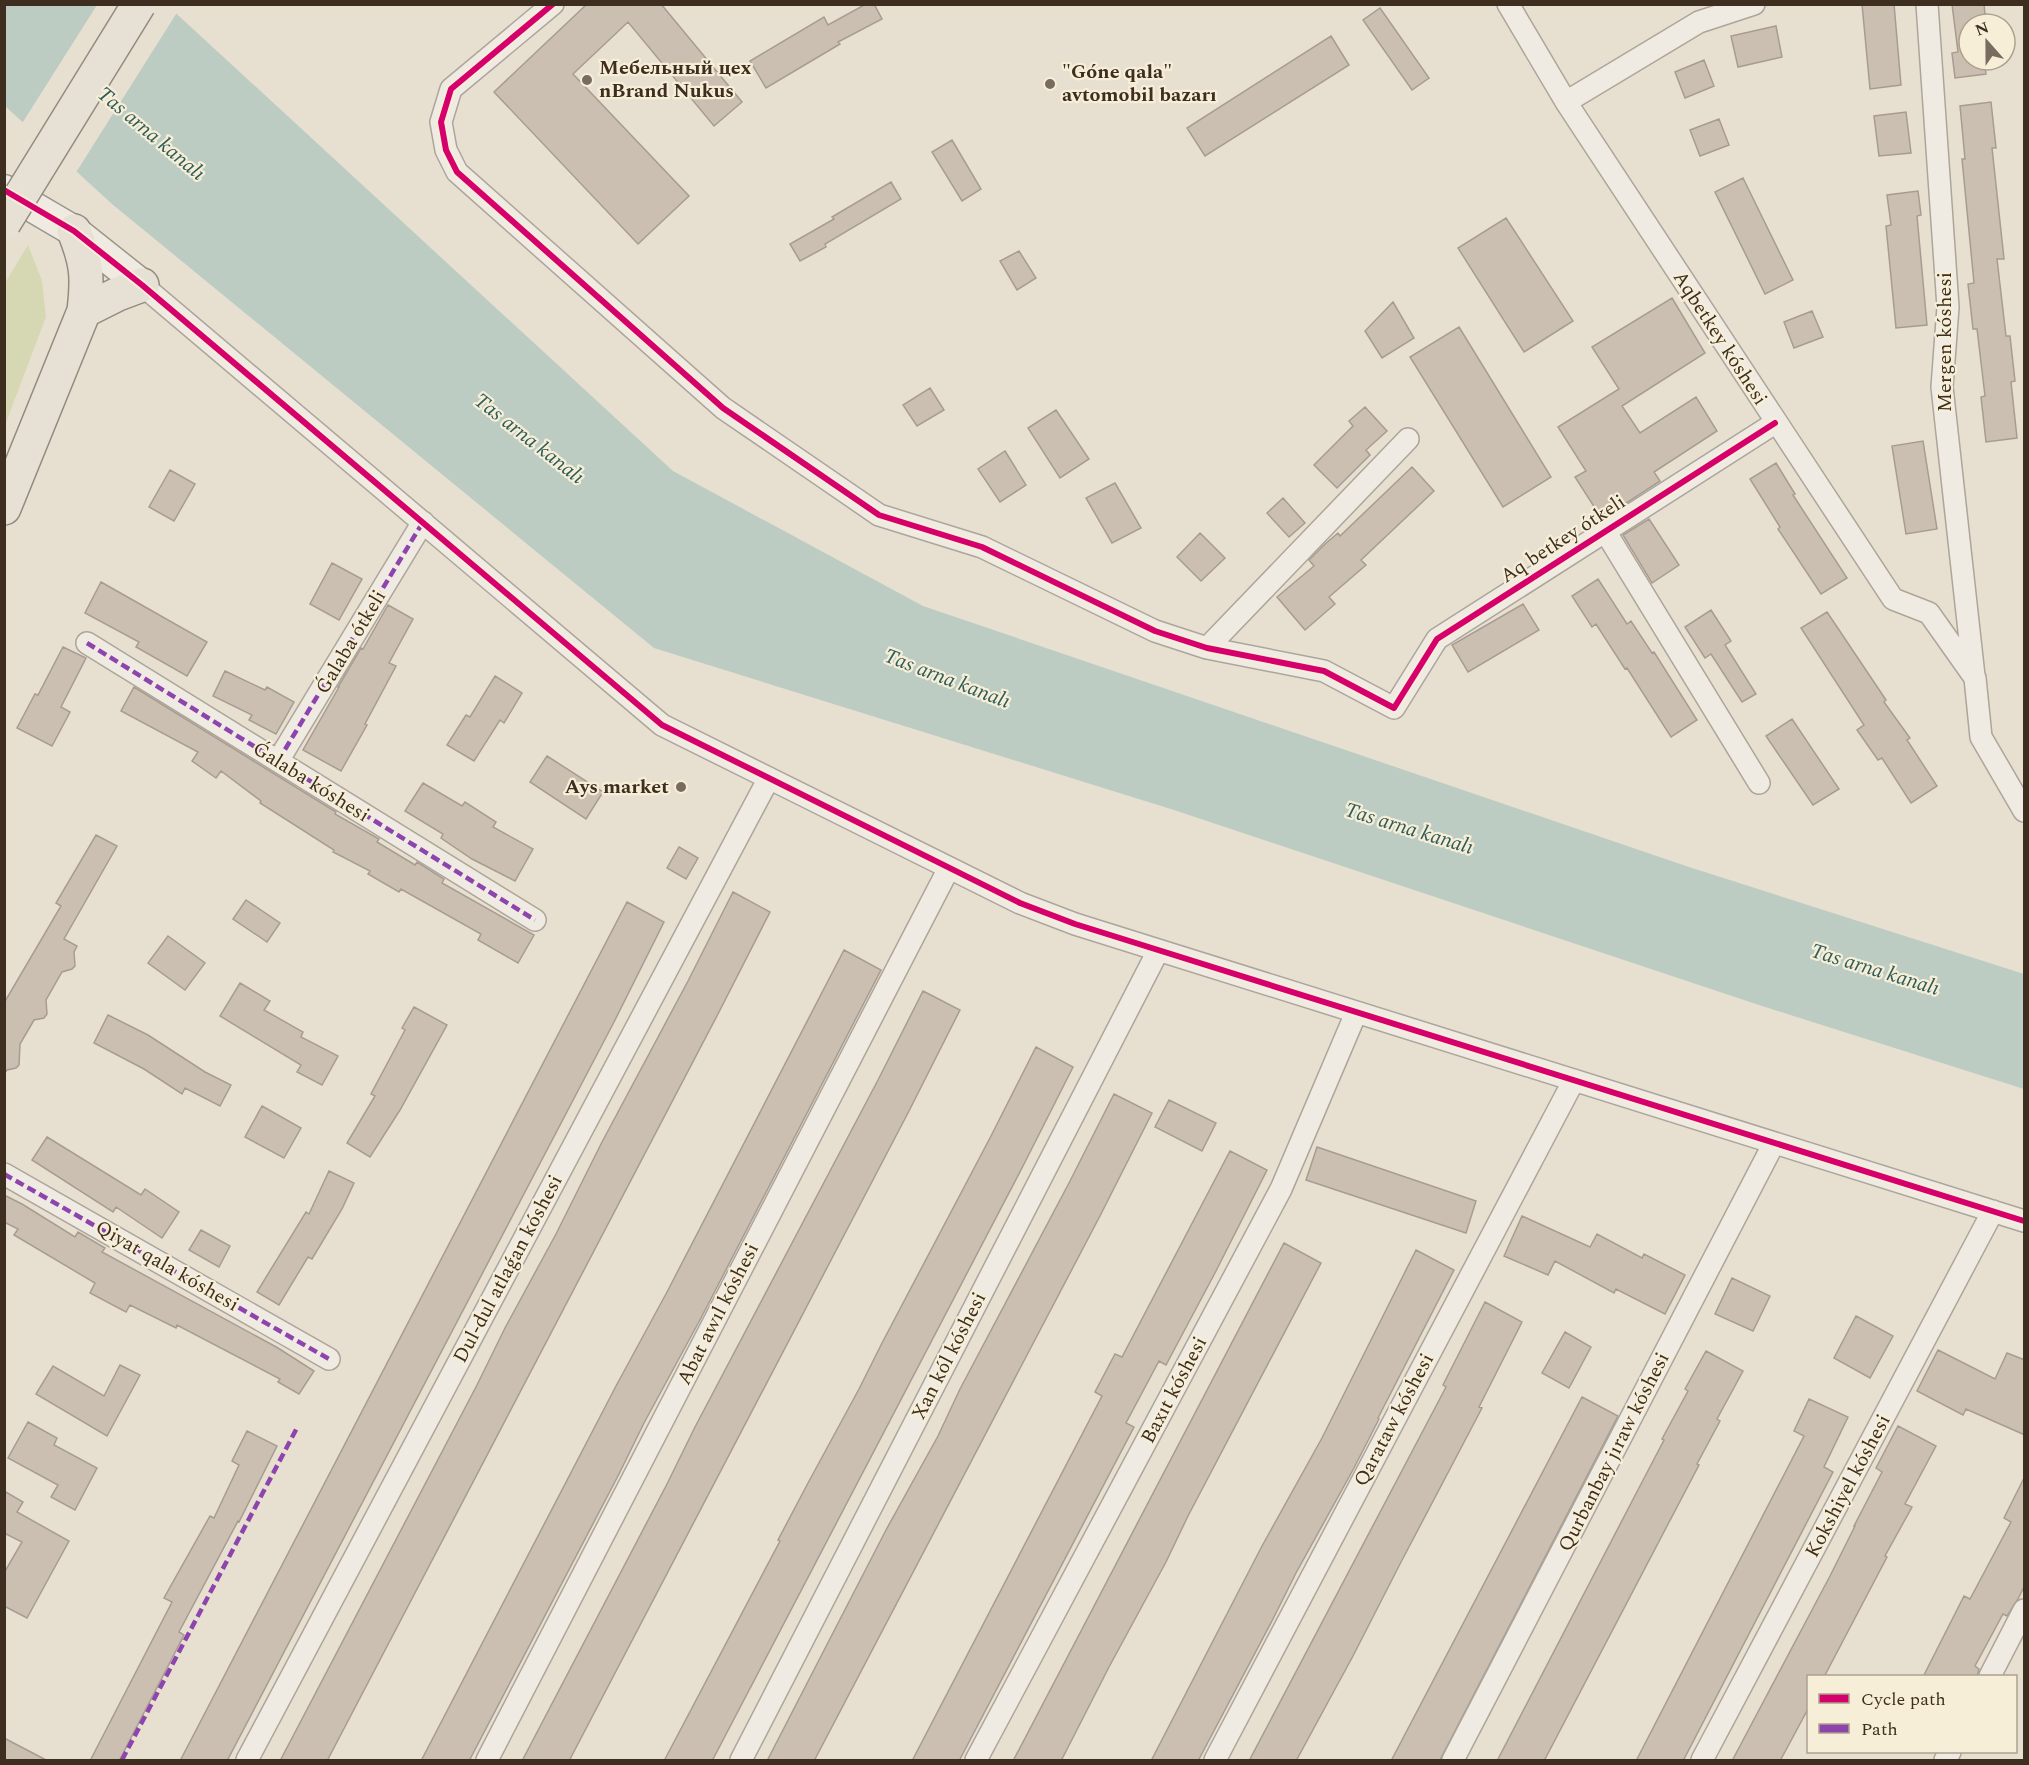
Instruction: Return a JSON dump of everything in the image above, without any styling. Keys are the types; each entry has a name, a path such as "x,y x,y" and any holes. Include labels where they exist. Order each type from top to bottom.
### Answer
{"main road":[{"path":"4,222 139,4"},
{"path":"4,508 84,311 87,284 86,264 74,231"},
{"path":"84,311 142,285"}],"street":[{"path":"553,4 452,88 441,122 446,150 457,172 723,408 879,515 982,547 1155,631 1207,648 1408,439"},
{"name":"Aqbetkey kóshesi","path":"1508,4 1566,102 1775,423 1893,599 1929,613 1975,678"},
{"path":"1566,102 1699,22 1755,4"},
{"name":"Mergen kóshesi","path":"1927,4 1948,307 1942,387 1975,678"},
{"path":"4,189 74,231 142,285 662,725 1020,903 1075,924 2025,1221"},
{"name":"Aq betkey ótkeli","path":"1207,648 1324,671 1394,708 1437,639 1775,423"},
{"name":"Ǵalaba ótkeli","path":"278,761 423,522"},
{"name":"Aq betkey ótkeli","path":"1605,531 1759,783"},
{"name":"Ǵalaba kóshesi","path":"87,643 535,920"},
{"path":"1975,678 1980,736 2025,811"},
{"name":"Dul-dul atlaǵan kóshesi","path":"247,1761 769,778"},
{"name":"Abat awıl kóshesi","path":"487,1761 949,868"},
{"name":"Xan kól kóshesi","path":"741,1761 1158,951"},
{"name":"Baxıt kóshesi","path":"976,1761 1281,1190 1356,1013"},
{"name":"Qarataw kóshesi","path":"1215,1761 1574,1080"},
{"name":"Qurbanbay jıraw kóshesi","path":"1453,1761 1774,1143"},
{"name":"Qiyat qala kóshesi","path":"4,1174 329,1359"},
{"name":"Kokshiyel kóshesi","path":"1702,1761 1993,1211"},
{"path":"1991,1675 2025,1610"}],"green space":[{"path":"28,245 42,281 46,317 5,425 5,283"}],"water":[{"name":"Tas arna kanalı","path":"4,5 167,5 673,471 923,606 1689,867 2024,974 2024,1089 1762,1006 1174,810 654,648 112,204 5,106"}],"pier":[{"path":"172,4 178,11 75,174 21,125 97,5"}],"building":[{"path":"587,4 661,4 742,102 714,126 628,22 573,74 689,196 638,244 494,92"},
{"path":"866,4 874,4 882,19 838,42 840,44 766,88 750,61 824,17 828,25"},
{"path":"1862,4 1894,4 1901,85 1870,89"},
{"path":"1952,4 1984,4 1985,12 1957,12 1957,44"},
{"path":"1380,8 1429,78 1412,90 1363,20"},
{"path":"1776,26 1782,57 1738,67 1731,36"},
{"path":"1331,36 1349,65 1205,156 1187,128"},
{"path":"1957,52 1957,72 1986,72 1986,74 1955,78 1952,53"},
{"path":"1704,60 1714,86 1685,98 1675,72"},
{"path":"1991,102 1996,148 1992,148 2004,259 1997,259 2006,336 2010,336 2015,381 2011,382 2017,438 1986,442 1981,397 1985,396 1977,329 1973,329 1968,284 1974,283 1962,159 1965,159 1960,106"},
{"path":"1906,112 1911,153 1879,156 1874,116"},
{"path":"1719,119 1729,145 1700,156 1690,130"},
{"path":"952,140 981,189 962,201 932,152"},
{"path":"1743,178 1793,280 1765,294 1715,192"},
{"path":"891,182 901,199 800,261 790,244"},
{"path":"1918,191 1921,215 1917,216 1927,325 1896,328 1886,226 1891,225 1887,195"},
{"path":"1506,218 1573,321 1524,352 1458,248"},
{"path":"1019,251 1036,278 1017,290 1000,261"},
{"path":"1672,298 1705,353 1622,406 1640,433 1696,397 1717,431 1654,472 1660,481 1602,519 1575,477 1586,471 1558,427 1619,389 1592,347"},
{"path":"1393,302 1414,338 1382,358 1365,331"},
{"path":"1812,311 1823,337 1794,348 1784,322"},
{"path":"1459,327 1551,477 1503,507 1410,357"},
{"path":"930,388 944,410 917,426 903,405"},
{"path":"1365,407 1387,431 1366,450 1370,455 1337,488 1314,465 1353,426 1349,421"},
{"path":"1056,410 1089,459 1060,478 1028,428"},
{"path":"1923,441 1937,529 1906,534 1892,446"},
{"path":"1005,451 1026,485 1000,502 978,469"},
{"path":"1776,463 1795,494 1793,495 1847,578 1821,594 1778,529 1780,527 1750,479"},
{"path":"1412,467 1434,491 1361,560 1366,565 1329,597 1335,604 1305,630 1277,597 1314,566 1309,560 1325,544 1338,533 1340,536"},
{"path":"170,470 195,484 174,521 149,507"},
{"path":"1115,483 1141,528 1112,543 1086,498"},
{"path":"1283,498 1305,523 1289,537 1267,513"},
{"path":"1649,519 1679,565 1652,583 1623,535"},
{"path":"1200,533 1225,558 1201,581 1177,557"},
{"path":"332,563 362,579 339,620 310,604"},
{"path":"1598,579 1627,624 1631,621 1652,653 1654,652 1697,720 1671,737 1627,668 1625,669 1596,624 1592,627 1572,596"},
{"path":"101,582 207,642 187,676 136,647 139,642 85,613"},
{"path":"1523,604 1539,630 1468,672 1452,645"},
{"path":"388,605 413,619 389,663 396,666 341,771 303,750"},
{"path":"1711,610 1731,641 1725,645 1756,694 1742,702 1711,654 1705,658 1685,627"},
{"path":"1827,612 1886,700 1884,702 1910,738 1907,740 1937,786 1911,803 1882,758 1878,760 1857,730 1864,725 1801,628"},
{"path":"63,647 86,658 61,707 70,712 52,746 17,728 35,694 38,695"},
{"path":"225,671 265,690 267,687 294,702 276,734 249,720 252,715 213,696"},
{"path":"495,676 522,693 504,723 500,720 474,761 447,745 466,715 470,717"},
{"path":"134,687 336,812 335,814 379,839 377,842 415,865 417,862 444,879 442,883 534,935 518,963 478,940 481,934 401,889 399,892 368,874 370,871 333,852 334,850 260,803 261,801 221,771 216,778 192,761 198,752 121,711"},
{"path":"1792,719 1839,789 1813,805 1766,736"},
{"path":"547,756 603,792 586,819 530,782"},
{"path":"423,783 462,806 465,802 496,822 493,827 533,849 515,881 472,859 441,838 443,834 405,811"},
{"path":"96,835 117,846 64,939 77,946 74,952 75,966 62,972 46,1000 47,1014 44,1018 34,1020 20,1044 19,1065 7,1070 4,1074 4,1003 61,906 56,903"},
{"path":"679,847 698,858 686,879 667,868"},
{"path":"733,892 770,912 719,1012 327,1761 280,1761 688,981"},
{"path":"246,900 280,923 267,942 233,919"},
{"path":"627,902 664,922 614,1022 227,1761 180,1761"},
{"path":"168,936 205,963 185,990 148,963"},
{"path":"844,950 881,970 701,1318 469,1761 421,1761 667,1292"},
{"path":"240,983 270,1001 264,1010 303,1032 301,1037 338,1056 322,1085 297,1072 301,1065 220,1016"},
{"path":"923,991 960,1010 909,1111 569,1761 522,1761 878,1080"},
{"path":"414,1007 447,1025 400,1110 370,1157 347,1143 375,1096 371,1094 405,1030 402,1028"},
{"path":"108,1015 148,1035 205,1072 231,1085 220,1106 185,1088 182,1094 144,1069 94,1043"},
{"path":"1036,1047 1073,1067 1022,1168 712,1761 664,1761 780,1541 778,1540"},
{"path":"1114,1094 1152,1113 1101,1214 814,1761 767,1761 886,1530 938,1436 960,1389"},
{"path":"1169,1100 1216,1123 1202,1151 1155,1127"},
{"path":"262,1106 301,1128 284,1158 245,1137"},
{"path":"47,1137 141,1195 145,1189 179,1212 162,1238 116,1207 113,1212 32,1160"},
{"path":"1317,1147 1476,1201 1466,1233 1306,1180"},
{"path":"1230,1151 1267,1170 1216,1271 1166,1365 1159,1361 1126,1423 1134,1427 959,1761 912,1761 1102,1396 1095,1392 1115,1354 1122,1357"},
{"path":"329,1171 354,1183 342,1209 312,1259 308,1257 279,1305 257,1292 306,1212 309,1214"},
{"path":"4,1195 75,1237 78,1232 105,1248 102,1252 278,1348 314,1371 299,1394 278,1382 280,1379 177,1325 176,1328 130,1305 126,1312 90,1293 95,1283 14,1235 18,1229 4,1222"},
{"path":"1522,1216 1590,1247 1597,1234 1642,1258 1644,1254 1685,1275 1665,1314 1616,1289 1614,1293 1555,1261 1548,1275 1504,1256"},
{"path":"201,1230 230,1246 219,1267 189,1250"},
{"path":"1284,1243 1321,1263 1166,1562 1061,1761 1013,1761"},
{"path":"1416,1250 1454,1270 1354,1468 1296,1573 1198,1761 1151,1761 1262,1546 1322,1438"},
{"path":"1732,1278 1770,1296 1753,1331 1715,1314"},
{"path":"1485,1302 1522,1322 1479,1407 1482,1408 1296,1761 1249,1761 1446,1387 1443,1385"},
{"path":"1856,1316 1893,1336 1870,1378 1834,1358"},
{"path":"1565,1332 1591,1347 1569,1388 1542,1373"},
{"path":"1938,1350 1995,1379 2007,1353 2025,1360 2025,1435 1966,1409 1963,1415 1917,1391"},
{"path":"1706,1351 1743,1371 1717,1419 1720,1421 1697,1464 1699,1465 1544,1761 1497,1761 1664,1440 1662,1439 1688,1391 1685,1389"},
{"path":"120,1365 140,1375 107,1436 36,1394 53,1366 104,1396"},
{"path":"1582,1397 1618,1416 1440,1761 1391,1761"},
{"path":"1809,1399 1848,1417 1824,1467 1833,1472 1683,1761 1636,1761 1804,1436 1794,1431"},
{"path":"28,1422 57,1438 54,1445 97,1468 75,1510 51,1497 58,1485 8,1458"},
{"path":"1898,1426 1936,1446 1905,1504 1912,1507 1825,1675 1807,1675 1807,1711 1780,1761 1732,1761 1882,1472 1876,1468"},
{"path":"247,1431 277,1446 239,1522 179,1632 184,1635 119,1761 90,1761 172,1602 164,1598 210,1516 214,1518 239,1465 232,1461"},
{"path":"2025,1476 2025,1585 2018,1599 2007,1616 2003,1614 1975,1666 1979,1669 1978,1675 1924,1675 1964,1596 1970,1599 2011,1522 2004,1518"},
{"path":"4,1491 23,1502 17,1512 69,1541 27,1618 4,1606 4,1573 22,1542 4,1533"},
{"path":"4,1738 48,1761 4,1761"}],"marked path":[{"path":"278,761 423,522"},
{"path":"87,643 535,920"},
{"path":"4,1174 329,1359"},
{"path":"122,1760 298,1426"}],"cycle path":[{"path":"553,4 451,89 441,122 446,150 457,172 723,408 879,515 982,547 1155,631 1207,648 1324,671 1394,708 1437,639 1775,423"},
{"path":"4,190 74,231 142,285 662,725 1020,903 1075,924 2024,1221"}],"place":[{"name":"Мебельный цех nBrand Nukus","path":"587,80"},
{"name":"\"Góne qala\" avtomobil bazarı","path":"1050,84"},
{"name":"Ays market","path":"681,787"}]}
